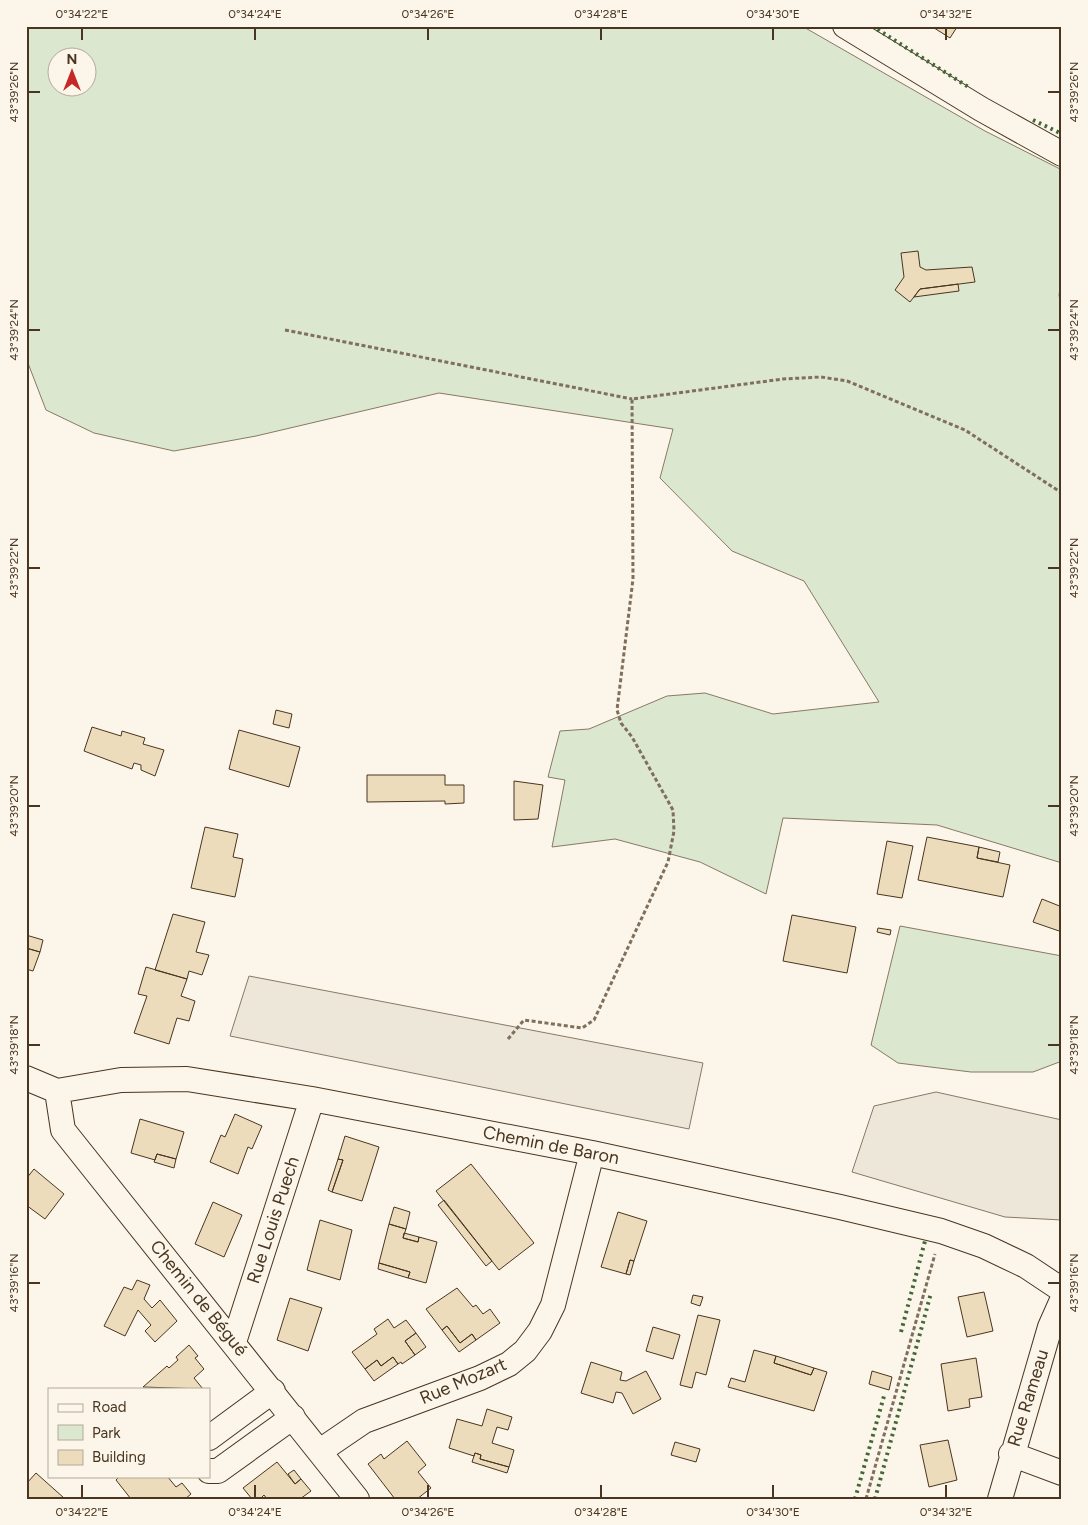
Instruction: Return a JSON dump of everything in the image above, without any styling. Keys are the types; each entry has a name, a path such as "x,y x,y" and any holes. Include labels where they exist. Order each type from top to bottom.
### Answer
{"street":[{"path":"845,26 981,109 1062,154"},
{"path":"26,1078 57,1091"},
{"name":"Chemin de Baron","path":"57,1091 89,1084 153,1078 187,1079 312,1099 592,1153 941,1231 984,1246 1026,1266 1062,1290"},
{"name":"Chemin de Bégué","path":"57,1091 63,1130 234,1342 357,1499"},
{"name":"Rue Louis Puech","path":"234,1342 312,1099"},
{"name":"Rue Mozart","path":"320,1451 364,1421 480,1378 509,1364 524,1351 540,1331 554,1305 592,1153"},
{"name":"Rue Rameau","path":"1000,1499 1011,1454 1050,1327 1062,1300"},
{"path":"210,1437 273,1391"},
{"path":"210,1471 218,1471 293,1417"},
{"path":"1011,1454 1062,1473"}],"path":[{"path":"285,330 632,399 783,379 821,377 847,381 965,430 1062,494"},
{"path":"508,1039 524,1020 582,1028 594,1020 668,862 674,831 673,810 632,737 621,723 617,710 633,579 632,399"},
{"path":"866,1499 941,1231"}],"green space":[{"path":"26,26 802,26 985,131 1062,170 1062,270 1059,296 1062,301 1062,863 937,825 783,818 766,894 700,862 615,839 552,847 565,780 548,777 560,731 589,729 667,696 705,693 773,714 879,702 804,581 732,551 660,478 673,429 439,393 256,436 174,451 94,433 46,410 26,358"},
{"path":"900,926 1062,956 1062,1061 1033,1072 971,1072 898,1063 871,1045"}],"shaded area":[{"path":"249,976 703,1063 689,1129 230,1036"},
{"path":"936,1092 1062,1120 1062,1220 1005,1217 852,1172 874,1106"}],"building":[{"path":"931,26 955,26 957,27 950,38"},
{"path":"918,251 920,267 926,270 972,267 975,282 920,289 910,302 895,290 904,277 901,253"},
{"path":"958,284 959,291 914,297 920,289"},
{"path":"276,710 292,714 289,728 273,724"},
{"path":"92,727 121,736 122,731 145,738 143,744 164,750 155,776 141,770 141,765 134,763 132,769 84,751"},
{"path":"239,730 300,747 289,787 229,769"},
{"path":"367,775 445,775 445,785 464,785 464,803 445,804 445,801 367,802"},
{"path":"514,781 543,785 538,819 514,820"},
{"path":"205,827 238,834 233,857 243,859 235,897 191,888"},
{"path":"927,837 979,847 977,858 1010,865 1003,897 918,880"},
{"path":"887,841 913,846 902,898 877,894"},
{"path":"979,847 1000,852 998,862 977,858"},
{"path":"1042,899 1062,907 1062,932 1033,922"},
{"path":"173,914 205,922 196,952 209,955 202,975 189,971 187,979 155,970"},
{"path":"792,915 856,927 847,973 783,961"},
{"path":"878,928 891,930 890,935 877,932"},
{"path":"26,935 43,940 40,952 26,948"},
{"path":"26,948 40,952 33,971 26,969"},
{"path":"146,967 187,979 181,996 195,1001 189,1021 177,1018 169,1044 134,1033 147,996 138,994"},
{"path":"235,1114 262,1126 252,1149 248,1147 238,1174 210,1162 221,1135 225,1137"},
{"path":"140,1119 184,1132 176,1159 157,1154 155,1160 131,1153"},
{"path":"345,1136 379,1147 362,1201 332,1192 343,1160 338,1159"},
{"path":"157,1154 176,1159 174,1168 154,1162"},
{"path":"338,1159 343,1160 332,1192 328,1190"},
{"path":"471,1164 534,1243 499,1270 436,1191"},
{"path":"34,1169 64,1194 45,1219 26,1205 26,1179"},
{"path":"444,1200 492,1261 486,1266 438,1205"},
{"path":"213,1202 242,1215 224,1257 195,1244"},
{"path":"394,1207 410,1212 406,1229 389,1224"},
{"path":"618,1212 647,1221 634,1261 630,1260 626,1274 601,1267"},
{"path":"320,1220 352,1230 340,1280 307,1270"},
{"path":"389,1224 406,1229 403,1238 418,1242 419,1237 437,1242 426,1283 408,1278 410,1272 379,1263"},
{"path":"404,1233 419,1237 418,1242 403,1238"},
{"path":"630,1260 634,1261 630,1275 626,1274"},
{"path":"379,1263 410,1272 408,1278 378,1269"},
{"path":"137,1280 150,1285 144,1299 152,1308 160,1300 177,1321 155,1342 145,1331 151,1325 138,1310 125,1336 104,1326 124,1287 132,1290"},
{"path":"457,1288 473,1307 476,1305 483,1314 490,1309 500,1323 476,1340 472,1334 460,1343 447,1326 442,1330 426,1309"},
{"path":"984,1292 993,1331 967,1337 958,1297"},
{"path":"693,1295 703,1297 700,1306 691,1303"},
{"path":"290,1298 322,1308 308,1351 277,1340"},
{"path":"698,1315 720,1320 706,1375 696,1372 692,1388 680,1385"},
{"path":"388,1319 394,1328 406,1320 416,1333 405,1341 415,1355 402,1364 401,1362 398,1364 393,1357 381,1366 377,1360 365,1369 352,1352 377,1334 374,1329"},
{"path":"447,1326 460,1343 472,1334 476,1340 459,1352 442,1330"},
{"path":"653,1327 680,1335 673,1359 646,1351"},
{"path":"416,1333 426,1347 415,1355 405,1341"},
{"path":"189,1345 198,1356 195,1358 204,1369 194,1378 202,1388 143,1387 167,1366 169,1368 178,1360 176,1357"},
{"path":"754,1350 776,1356 774,1363 811,1375 814,1368 827,1372 814,1411 728,1387 731,1378 745,1382"},
{"path":"776,1356 814,1368 811,1375 774,1363"},
{"path":"393,1357 398,1364 374,1381 365,1369 377,1360 381,1366"},
{"path":"976,1358 982,1397 969,1399 970,1407 948,1411 941,1364"},
{"path":"591,1362 622,1372 620,1380 626,1381 646,1371 661,1399 633,1414 622,1393 616,1392 613,1403 581,1393"},
{"path":"872,1371 892,1377 889,1390 869,1384"},
{"path":"487,1409 512,1417 508,1430 497,1427 492,1443 514,1450 509,1467 480,1459 481,1455 475,1453 474,1456 449,1448 457,1419 482,1426"},
{"path":"948,1440 957,1480 929,1487 920,1445"},
{"path":"407,1441 426,1465 418,1472 431,1488 417,1499 395,1499 368,1464 381,1454 384,1459"},
{"path":"675,1442 700,1449 696,1462 671,1455"},
{"path":"475,1453 481,1455 480,1459 509,1467 507,1473 472,1462"},
{"path":"277,1462 295,1484 301,1479 311,1491 300,1499 267,1499 264,1495 260,1499 252,1499 243,1488"},
{"path":"294,1470 301,1479 295,1484 288,1474"},
{"path":"36,1473 64,1498 26,1499 26,1484"},
{"path":"118,1478 169,1478 176,1487 182,1483 191,1494 185,1499 131,1499 116,1480"}],"hedge":[{"path":"872,26 970,88"},
{"path":"1033,120 1062,134"},
{"path":"901,1332 925,1241"},
{"path":"875,1499 931,1293"},
{"path":"855,1499 884,1396"}]}
